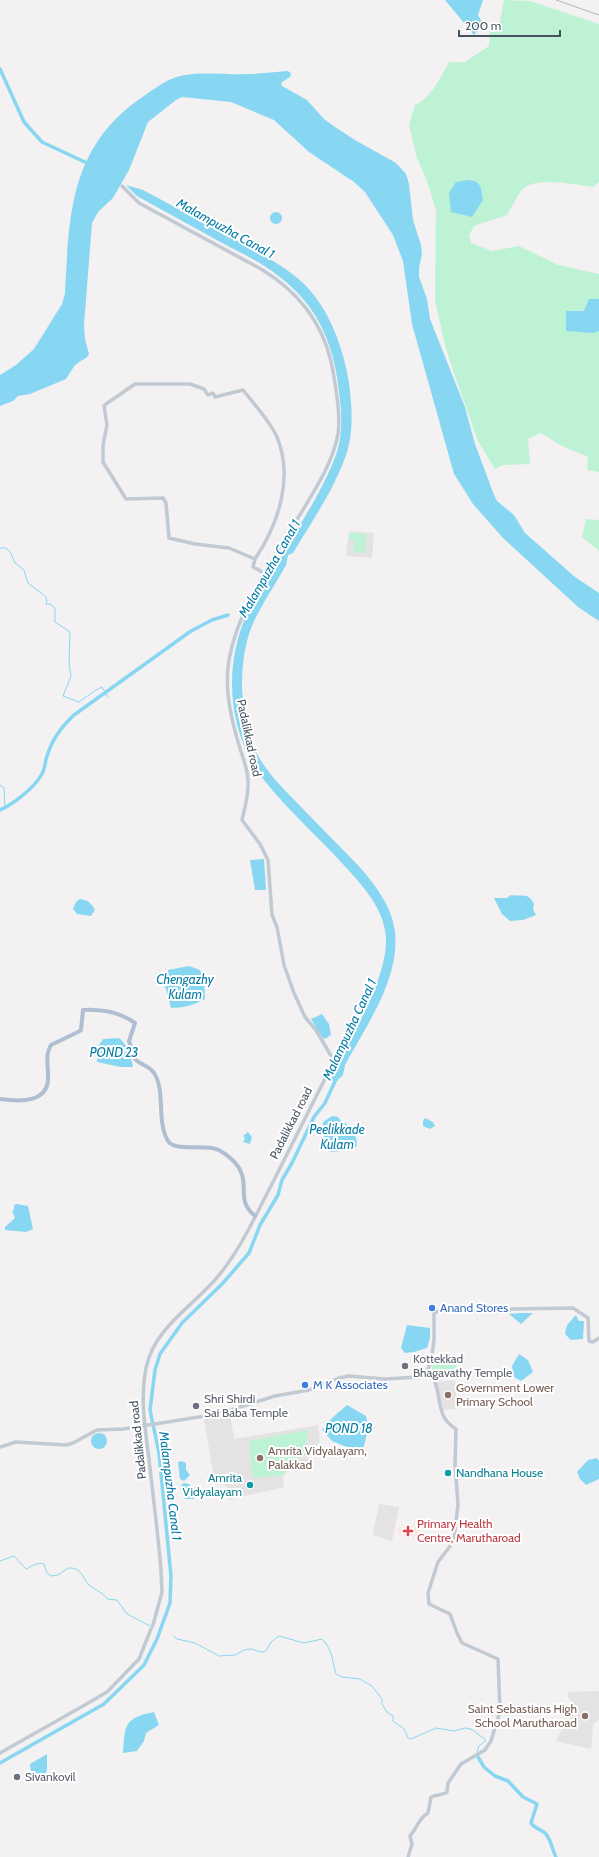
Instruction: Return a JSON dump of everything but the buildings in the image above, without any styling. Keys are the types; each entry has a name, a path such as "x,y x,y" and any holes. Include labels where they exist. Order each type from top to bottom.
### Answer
{"main road":[{"path":"0,1099 31,1099 43,1094 48,1087 49,1075 46,1058 51,1045 81,1030 83,1010 97,1009 112,1011 135,1024 129,1042 135,1059 149,1067 157,1078 163,1125 168,1141 174,1145 212,1147 223,1152 239,1167 242,1173 245,1203 248,1210 256,1216"}],"street":[{"path":"122,186 139,203 246,260 288,287 312,315 328,351 335,380 338,428 335,444 322,478 264,573 253,567 255,559 268,540 282,499 282,458 276,437 243,390 215,397 213,394 208,395 204,389 190,384 158,382 135,384 104,406 107,425 103,445 103,462 126,498 163,498 166,503 169,538 195,544 229,548 255,559"},
{"name":"Padalikkad road","path":"0,1753 106,1692 139,1659 152,1627 162,1592 161,1570 145,1424 143,1383 146,1366 152,1351 163,1332 176,1317 212,1283 229,1263 256,1216 334,1061 316,1030 305,1017 294,993 284,965 278,927 272,915 268,860 260,844 242,820 247,800 248,780 232,721 228,668 239,626 248,602 264,573"},
{"path":"0,1447 16,1442 66,1445 73,1443 97,1430 123,1429 145,1424 218,1414 273,1397 309,1390 339,1378 349,1376 384,1379 420,1377 426,1372 431,1363 434,1340 434,1313 442,1310 503,1312 512,1308 573,1308 588,1318 589,1340 593,1342 599,1338"},
{"path":"408,1857 412,1844 410,1836 416,1830 420,1818 428,1813 431,1797 436,1794 444,1794 447,1792 448,1783 456,1774 461,1764 479,1754 489,1745 500,1711 498,1659 462,1643 450,1614 429,1604 428,1593 438,1562 454,1541 458,1504 455,1464 456,1429 450,1426 440,1411 435,1380 426,1372"}],"shaded area":[{"path":"349,531 374,533 372,558 346,556"},
{"name":"Government Lower Primary School","path":"455,1380 457,1409 443,1410 436,1382"},
{"name":"Amrita Vidyalayam, Palakkad","path":"230,1414 234,1439 318,1425 320,1442 311,1450 307,1465 289,1469 283,1477 284,1487 229,1500 226,1485 215,1484 204,1419"},
{"path":"379,1504 399,1507 392,1541 373,1535"},
{"name":"Primary Health Centre, Marutharoad","path":"398,1527 418,1528 418,1536 398,1534"},
{"name":"Saint Sebastians High School Marutharoad","path":"599,1691 599,1720 595,1722 593,1726 591,1749 555,1741 574,1711 575,1705 568,1698 568,1692"}],"green space":[{"path":"504,0 530,1 599,24 599,182 593,187 557,182 529,185 523,189 507,215 474,226 469,235 471,243 492,251 519,246 558,265 599,274 599,472 587,470 588,457 560,445 541,433 528,439 530,464 502,465 495,469 478,441 445,345 435,300 436,210 427,181 417,158 409,125 415,105 421,102 431,92 439,81 449,62 465,62 489,46 490,30 500,22"},
{"path":"586,519 599,520 599,551 582,537"},
{"path":"350,533 366,534 365,553 353,552 354,541 349,540"},
{"path":"433,1355 457,1359 456,1376 435,1379 432,1375"},
{"path":"308,1430 305,1455 287,1465 284,1475 253,1478 249,1441"}],"water":[{"path":"445,0 483,0 478,15 483,24 474,35"},
{"path":"290,72 291,76 281,83 282,86 307,100 324,119 335,127 396,163 406,174 409,184 413,220 421,245 422,254 419,277 427,299 430,319 465,407 475,444 494,495 497,501 514,515 525,533 575,577 599,593 599,621 578,607 503,538 473,504 454,474 412,324 403,261 393,235 365,192 354,182 309,152 274,120 231,102 182,97 148,122 129,170 113,198 98,212 92,223 84,325 85,339 89,354 75,365 66,379 30,394 18,396 13,401 0,406 0,375 16,365 34,349 62,304 65,293 72,210 78,185 87,161 100,138 118,117 141,98 164,82 180,76 205,73 252,74"},
{"path":"468,180 476,182 480,186 483,200 472,217 451,212 449,193 456,182"},
{"path":"126,185 143,190 236,240 291,273 307,287 323,307 335,332 344,357 349,383 352,419 349,446 341,468 329,493 293,553 288,555 286,565 249,633 245,648 242,680 244,712 252,743 259,758 270,774 371,881 384,900 393,921 395,932 395,950 387,984 380,1002 345,1065 343,1075 335,1083 328,1080 364,1012 380,975 386,941 383,922 375,904 364,888 274,792 252,762 236,722 232,679 234,658 239,636 249,609 277,561 284,555 286,548 320,489 332,465 339,446 341,433 341,413 335,364 330,346 315,315 292,287 251,258 137,196"},
{"path":"274,212 278,212 282,218 278,224 274,224 270,220 270,216"},
{"path":"589,299 599,299 599,331 594,333 566,331 566,311 584,311"},
{"path":"264,859 266,890 255,890 250,860"},
{"path":"511,895 527,896 530,898 534,904 533,909 536,915 523,920 510,921 502,914 494,898 507,898"},
{"path":"80,899 87,901 94,908 95,910 91,916 77,914 73,909 76,902"},
{"name":"Chengazhy Kulam","path":"189,966 200,970 204,979 205,999 189,1006 171,1008 165,986 168,970"},
{"path":"322,1014 329,1024 331,1035 325,1039 321,1036 311,1019"},
{"name":"POND 23","path":"119,1038 129,1051 133,1067 121,1067 97,1062 99,1045 103,1039"},
{"name":"Peelikkade Kulam","path":"332,1116 338,1117 347,1124 348,1131 356,1137 357,1146 349,1150 331,1152 323,1134 323,1122"},
{"path":"425,1118 433,1122 435,1126 430,1129 423,1126 423,1121"},
{"path":"248,1132 252,1137 250,1144 243,1142 245,1138 243,1136"},
{"path":"17,1204 28,1206 33,1229 26,1232 5,1230 5,1227 15,1218 12,1211 14,1210 14,1205"},
{"path":"533,1313 521,1324 509,1314"},
{"path":"576,1315 579,1321 584,1321 583,1339 571,1340 565,1334 567,1325"},
{"path":"407,1325 430,1328 430,1338 427,1348 405,1353 401,1348"},
{"path":"519,1354 528,1360 533,1372 521,1381 514,1377 512,1366"},
{"name":"POND 18","path":"347,1405 366,1416 366,1440 362,1453 332,1441 322,1430 332,1418"},
{"path":"96,1433 102,1433 107,1438 105,1447 102,1449 96,1449 91,1444 91,1438"},
{"path":"597,1458 599,1461 599,1479 586,1485 580,1479 577,1472 588,1460"},
{"path":"181,1461 186,1463 186,1470 190,1475 184,1481 180,1479 178,1462"},
{"path":"184,1483 189,1484 194,1490 194,1499 185,1499 181,1485"},
{"path":"154,1712 159,1725 146,1733 144,1741 137,1751 123,1753 124,1736 128,1724 137,1717"},
{"path":"47,1754 45,1780 32,1779 30,1764"}],"waterway":[{"path":"0,69 24,122 42,142 89,164"},
{"path":"0,548 6,548 10,552 15,563 24,570 28,583 46,597 46,604 50,604 55,608 55,622 70,632 69,664 71,676 63,696 79,702 102,687 108,697"},
{"path":"0,810 24,795 39,779 43,772 49,750 55,738 65,724 74,715 191,631 212,620 228,615"},
{"path":"0,785 4,788 5,808"},
{"name":"Malampuzha Canal 1","path":"0,1763 104,1704 144,1665 157,1639 170,1603 171,1576 159,1453 150,1410 155,1370 160,1354 182,1323 223,1283 249,1253 260,1225 278,1195 282,1180 292,1163 314,1117 325,1103 336,1079"},
{"path":"0,1561 14,1556 26,1569 37,1564 44,1564 47,1573 51,1576 58,1575 68,1568 76,1569 81,1573 89,1585 102,1593 107,1599 117,1600 127,1614 154,1628"},
{"path":"174,1636 177,1639 195,1643 219,1656 235,1655 244,1650 251,1649 261,1652 266,1651 271,1642 279,1636 304,1643 322,1639 330,1651 336,1674 342,1677 360,1679 372,1686 382,1699 382,1704 387,1712 393,1716 393,1721 404,1729 408,1738 411,1739 436,1728 454,1731 465,1728 471,1729 486,1740 479,1746 477,1752"},
{"path":"478,1757 484,1767 495,1776 508,1781 523,1797 537,1804 531,1823 547,1835 556,1857"}],"railway":[{"path":"556,0 599,15"}],"place":[{"name":"Anand Stores","path":"432,1308"},
{"name":"Kottekkad Bhagavathy Temple","path":"405,1366"},
{"name":"M K Associates","path":"305,1385"},
{"name":"Government Lower Primary School","path":"448,1395"},
{"name":"Shri Shirdi Sai Baba Temple","path":"196,1406"},
{"name":"Amrita Vidyalayam, Palakkad","path":"260,1458"},
{"name":"Nandhana House","path":"448,1473"},
{"name":"Amrita Vidyalayam","path":"250,1485"},
{"name":"Primary Health Centre, Marutharoad","path":"408,1531"},
{"name":"Saint Sebastians High School Marutharoad","path":"585,1716"},
{"name":"Sivankovil","path":"17,1777"}]}
